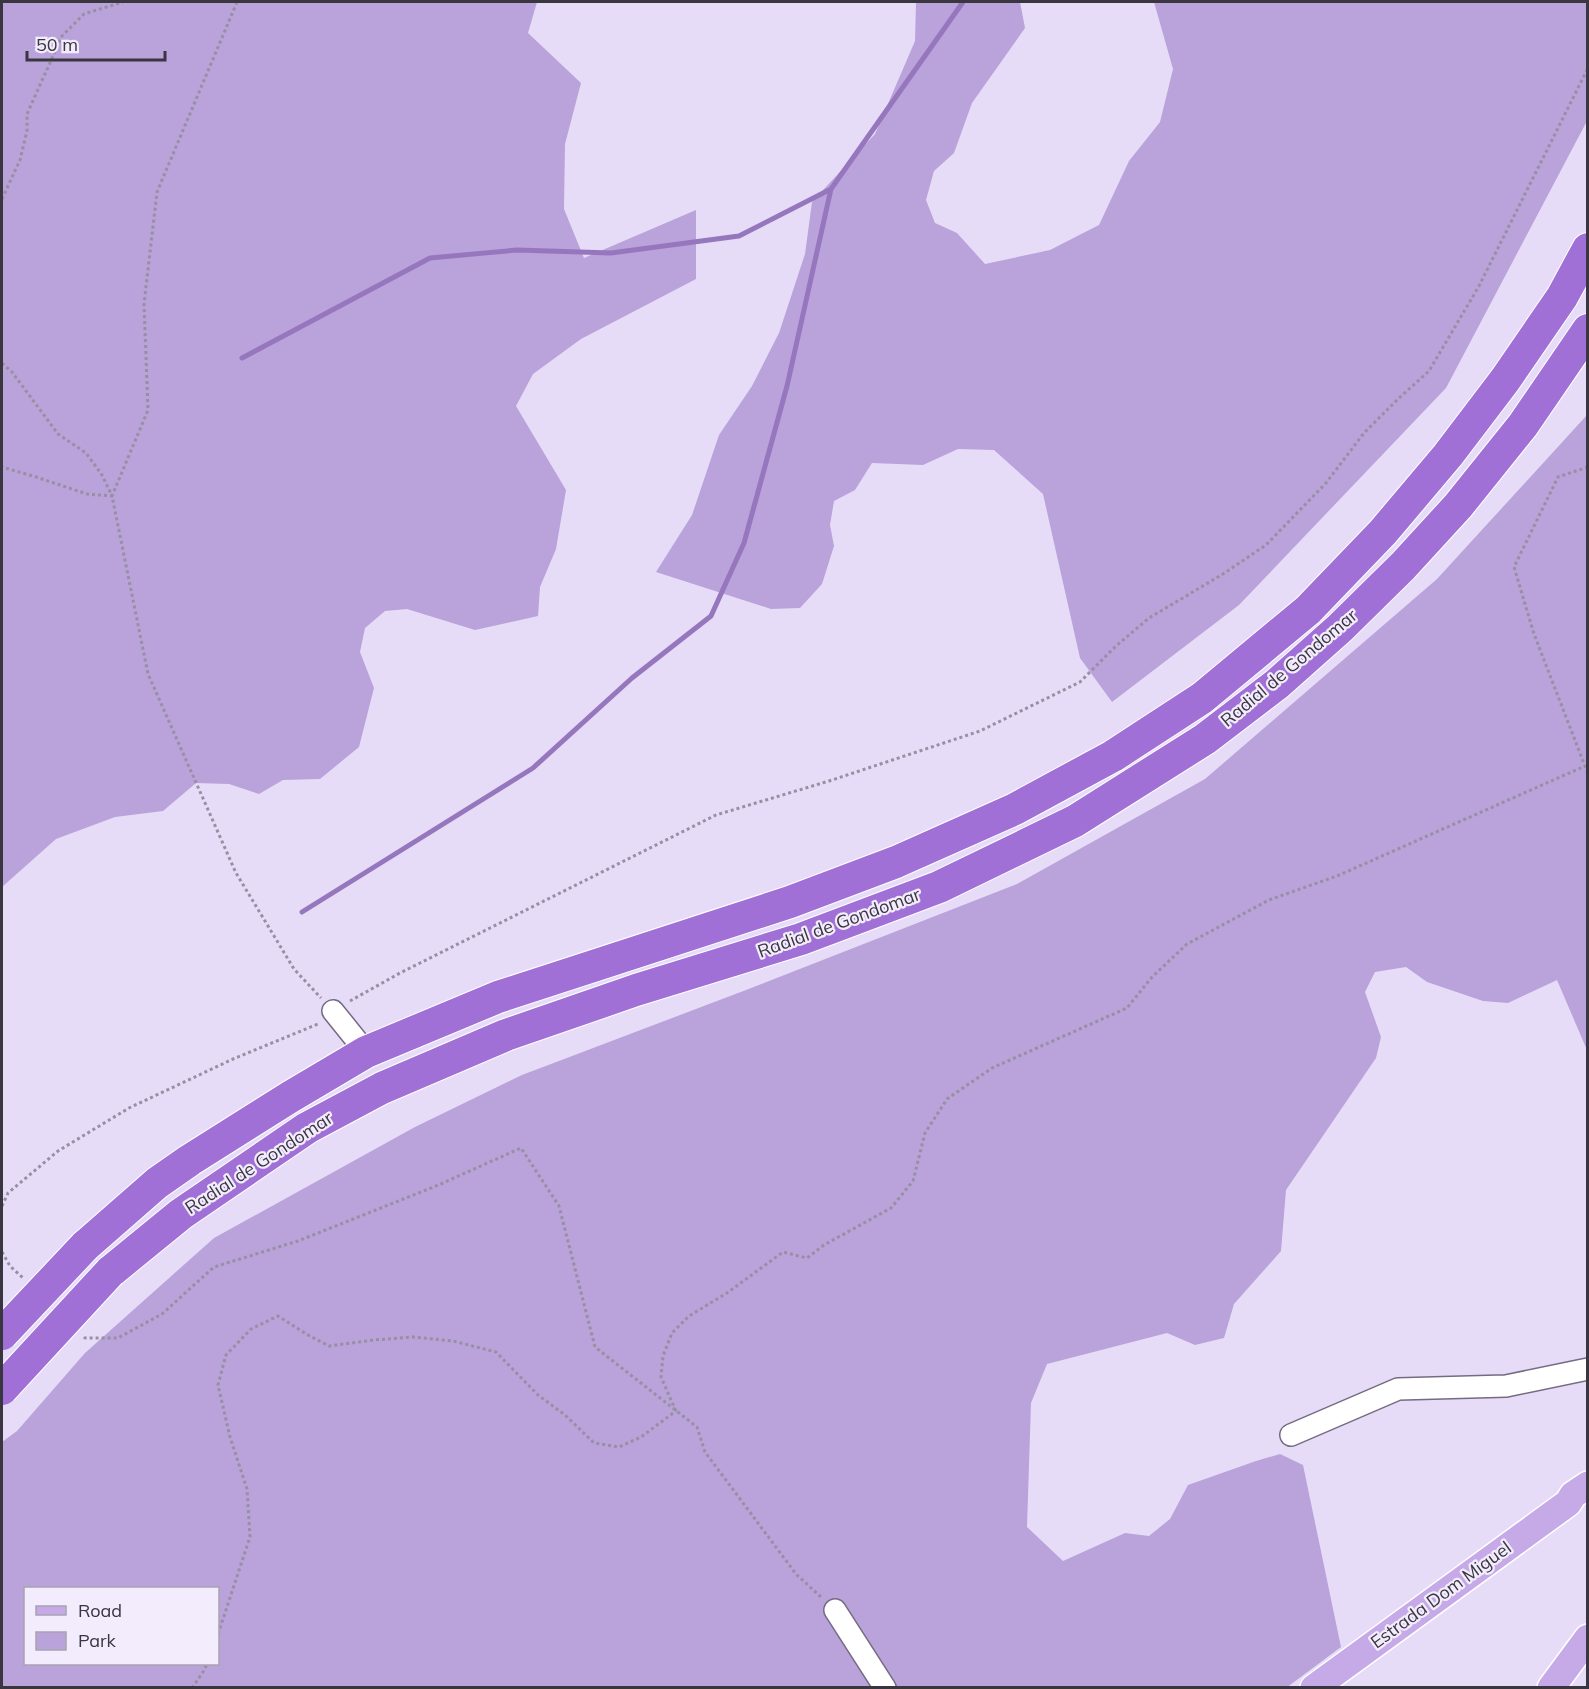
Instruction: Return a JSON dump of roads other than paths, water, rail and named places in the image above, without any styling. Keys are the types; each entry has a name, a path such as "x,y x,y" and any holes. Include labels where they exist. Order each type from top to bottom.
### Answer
{"highway":[{"name":"Radial de Gondomar","path":"2,1334 86,1246 157,1183 290,1097 366,1052 498,997 790,902 896,862 1015,809 1113,756 1202,698 1308,610 1383,532 1448,454 1505,380 1562,297 1587,249"},
{"name":"Radial de Gondomar","path":"2,1389 110,1272 181,1214 307,1128 381,1088 506,1035 636,990 801,939 939,887 1075,821 1205,739 1277,684 1340,628 1403,566 1458,506 1523,425 1587,330"}],"main road":[{"name":"Estrada Dom Miguel","path":"1314,1688 1581,1497"},
{"path":"1551,1688 1587,1638"}],"street":[{"path":"333,1011 366,1052"},
{"path":"1291,1435 1398,1389 1506,1386 1587,1369"},
{"path":"835,1610 885,1688"}],"waterway":[{"path":"302,912 533,768 632,678 711,616 744,543 787,386 831,189 963,2"},
{"path":"242,358 430,258 517,250 611,253 739,236 831,189"}]}
